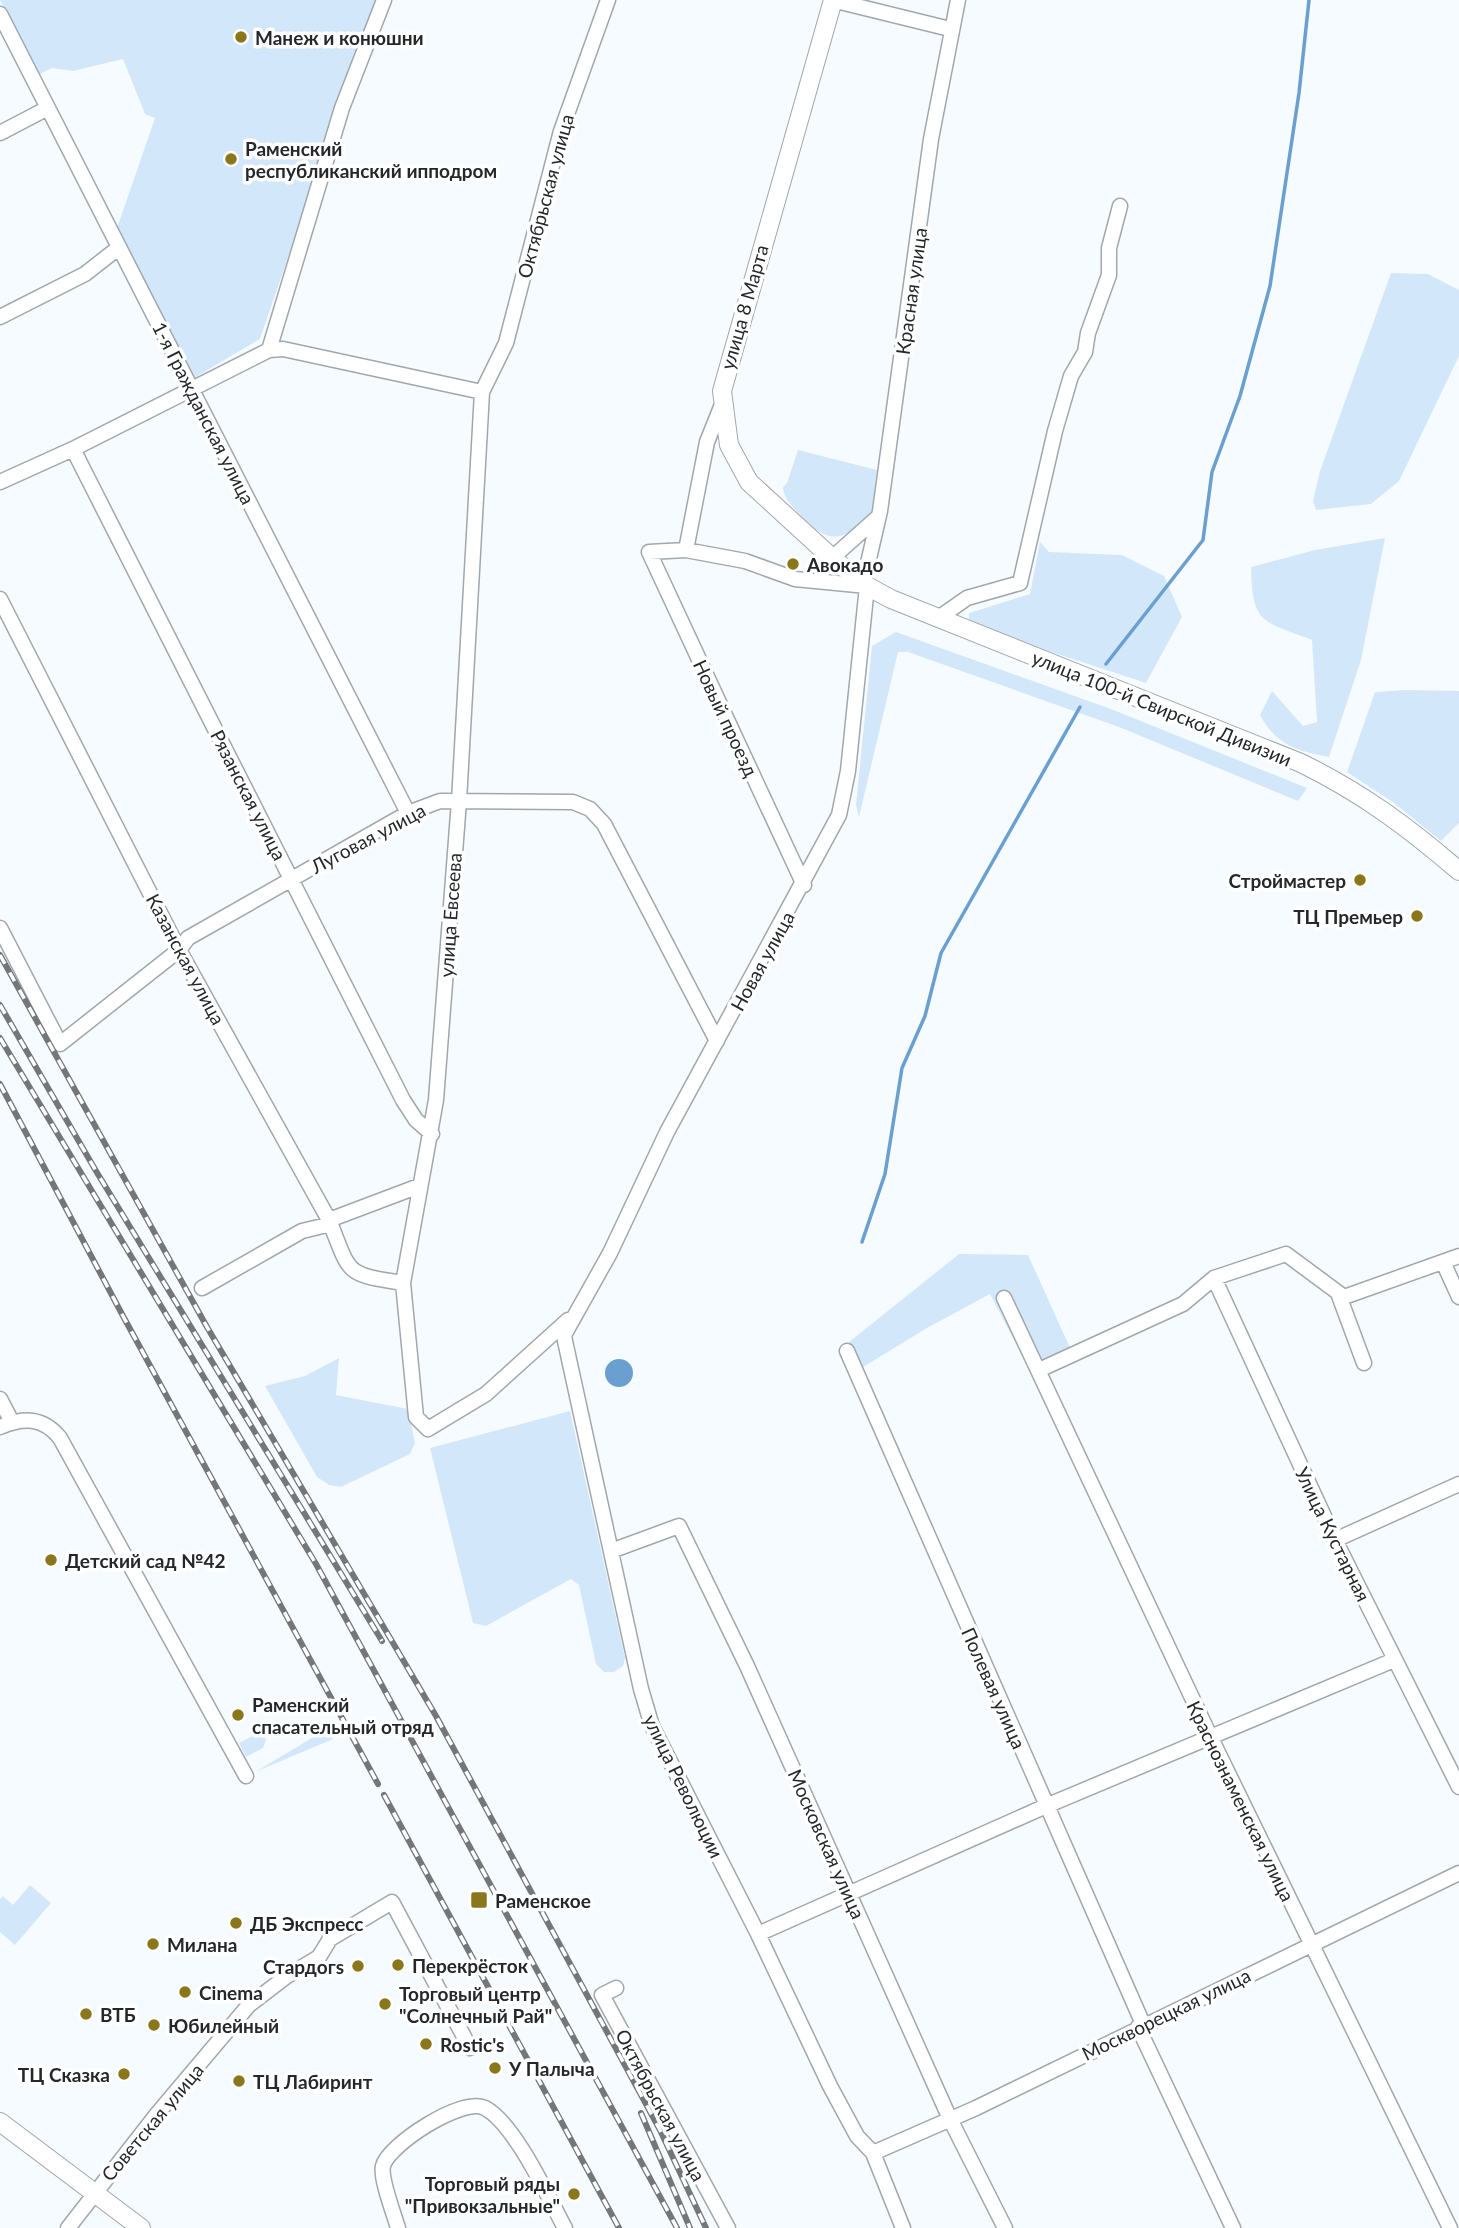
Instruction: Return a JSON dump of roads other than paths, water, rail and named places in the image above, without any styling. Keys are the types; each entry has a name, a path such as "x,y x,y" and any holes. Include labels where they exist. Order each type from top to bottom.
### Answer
{"main road":[{"name":"улица 8 Марта","path":"833,0 725,373 722,407 729,445 749,482 858,579"},
{"name":"улица 100-й Свирской Дивизии","path":"858,579 937,619 1151,701 1334,779 1389,813 1459,871"},
{"path":"0,2122 95,2190 141,2228"}],"street":[{"path":"269,350 342,108 384,0"},
{"name":"Октябрьская улица","path":"482,392 506,343 561,131 608,0"},
{"path":"833,0 950,29"},
{"name":"Красная улица","path":"858,579 868,563 878,517 950,29 958,0"},
{"name":"1-я Гражданская улица","path":"0,14 117,249 192,388 408,813"},
{"path":"0,133 48,108"},
{"path":"937,619 967,598 1020,583 1055,431 1071,376 1085,352 1109,275 1110,248 1120,206"},
{"path":"0,317 85,274 117,249"},
{"path":"0,482 73,449 269,350 308,354 482,392"},
{"name":"улица Евсеева","path":"482,392 459,800 432,1135 419,1186 403,1283 416,1417 428,1429 486,1394 577,1312"},
{"path":"722,407 707,442 686,550 745,561 795,579 858,579"},
{"name":"Рязанская улица","path":"73,449 403,1100 416,1120 432,1135"},
{"path":"832,558 878,517"},
{"name":"Новый проезд","path":"686,550 649,552 804,885"},
{"name":"Новая улица","path":"577,1312 610,1253 667,1132 834,828 843,803 858,579"},
{"name":"Казанская улица","path":"0,599 180,950 329,1220 345,1259 355,1273 403,1283"},
{"name":"Луговая улица","path":"0,928 60,1044 180,950 188,938 408,813 428,804 459,800 570,802 596,814 717,1041"},
{"path":"202,1288 302,1231 327,1225 329,1220 419,1186"},
{"path":"1039,1370 1182,1304 1214,1278 1286,1254 1343,1297 1459,1256"},
{"path":"1443,1262 1459,1297"},
{"name":"Улица Кустарная","path":"1214,1278 1335,1540 1459,1787"},
{"path":"1338,1293 1364,1363"},
{"name":"Краснознаменская улица","path":"1004,1298 1310,1945 1450,2228"},
{"name":"улица Революции","path":"577,1312 564,1335 565,1341 638,1679 652,1726 758,1934 830,2086 857,2136 873,2153 903,2228"},
{"name":"Полевая улица","path":"846,1351 1141,2026 1233,2228"},
{"path":"0,1399 6,1424 28,1419 48,1426 62,1442 246,1776"},
{"path":"1335,1540 1459,1484"},
{"name":"Московская улица","path":"611,1551 679,1526 747,1666 950,2119 1005,2228"},
{"path":"758,1934 1046,1806 1210,1736 1217,1737 1394,1660"},
{"name":"Москворецкая улица","path":"873,2153 950,2119 1459,1873"},
{"name":"Советская улица","path":"68,2228 95,2190 249,2006 287,1976 319,1957 332,1937 392,1902 470,2048"},
{"name":"Октябрьская улица","path":"616,1987 603,1995 728,2228"},
{"path":"398,2228 382,2169 386,2158 433,2121 460,2108 484,2107 499,2119 521,2149 565,2228"}],"water":[{"path":"619,1359 629,1363 633,1373 629,1383 619,1387 609,1383 605,1373 609,1363"}],"waterway":[{"path":"1106,664 1203,540 1212,472 1240,396 1270,286 1299,93 1309,0"},
{"path":"862,1242 885,1174 902,1068 925,1016 941,953 1080,707"}],"railway":[{"path":"0,955 207,1327 436,1716 660,2130 706,2228"},
{"path":"0,1005 96,1171 382,1641"},
{"path":"0,1038 316,1564 677,2228"},
{"path":"0,1084 378,1784"},
{"path":"384,1795 619,2228"},
{"path":"641,2113 690,2228"}],"place":[{"name":"Манеж и конюшни","path":"241,37"},
{"name":"Раменский республиканский ипподром","path":"231,159"},
{"name":"Авокадо","path":"793,564"},
{"name":"Строймастер","path":"1360,880"},
{"name":"ТЦ Премьер","path":"1417,916"},
{"name":"Детский сад №42","path":"51,1560"},
{"name":"Раменский спасательный отряд","path":"238,1715"},
{"name":"Раменское","path":"479,1900"},
{"name":"ДБ Экспресс","path":"236,1923"},
{"name":"Милана","path":"153,1944"},
{"name":"Перекрёсток","path":"398,1965"},
{"name":"Стардогs","path":"358,1966"},
{"name":"Cinema","path":"185,1992"},
{"name":"Торговый центр \"Солнечный Рай\"","path":"385,2004"},
{"name":"ВТБ","path":"86,2014"},
{"name":"Юбилейный","path":"154,2025"},
{"name":"Rostic's","path":"426,2044"},
{"name":"У Палыча","path":"495,2068"},
{"name":"ТЦ Сказка","path":"124,2074"},
{"name":"ТЦ Лабиринт","path":"239,2081"},
{"name":"Торговый ряды \"Привокзальные\"","path":"574,2194"}]}
